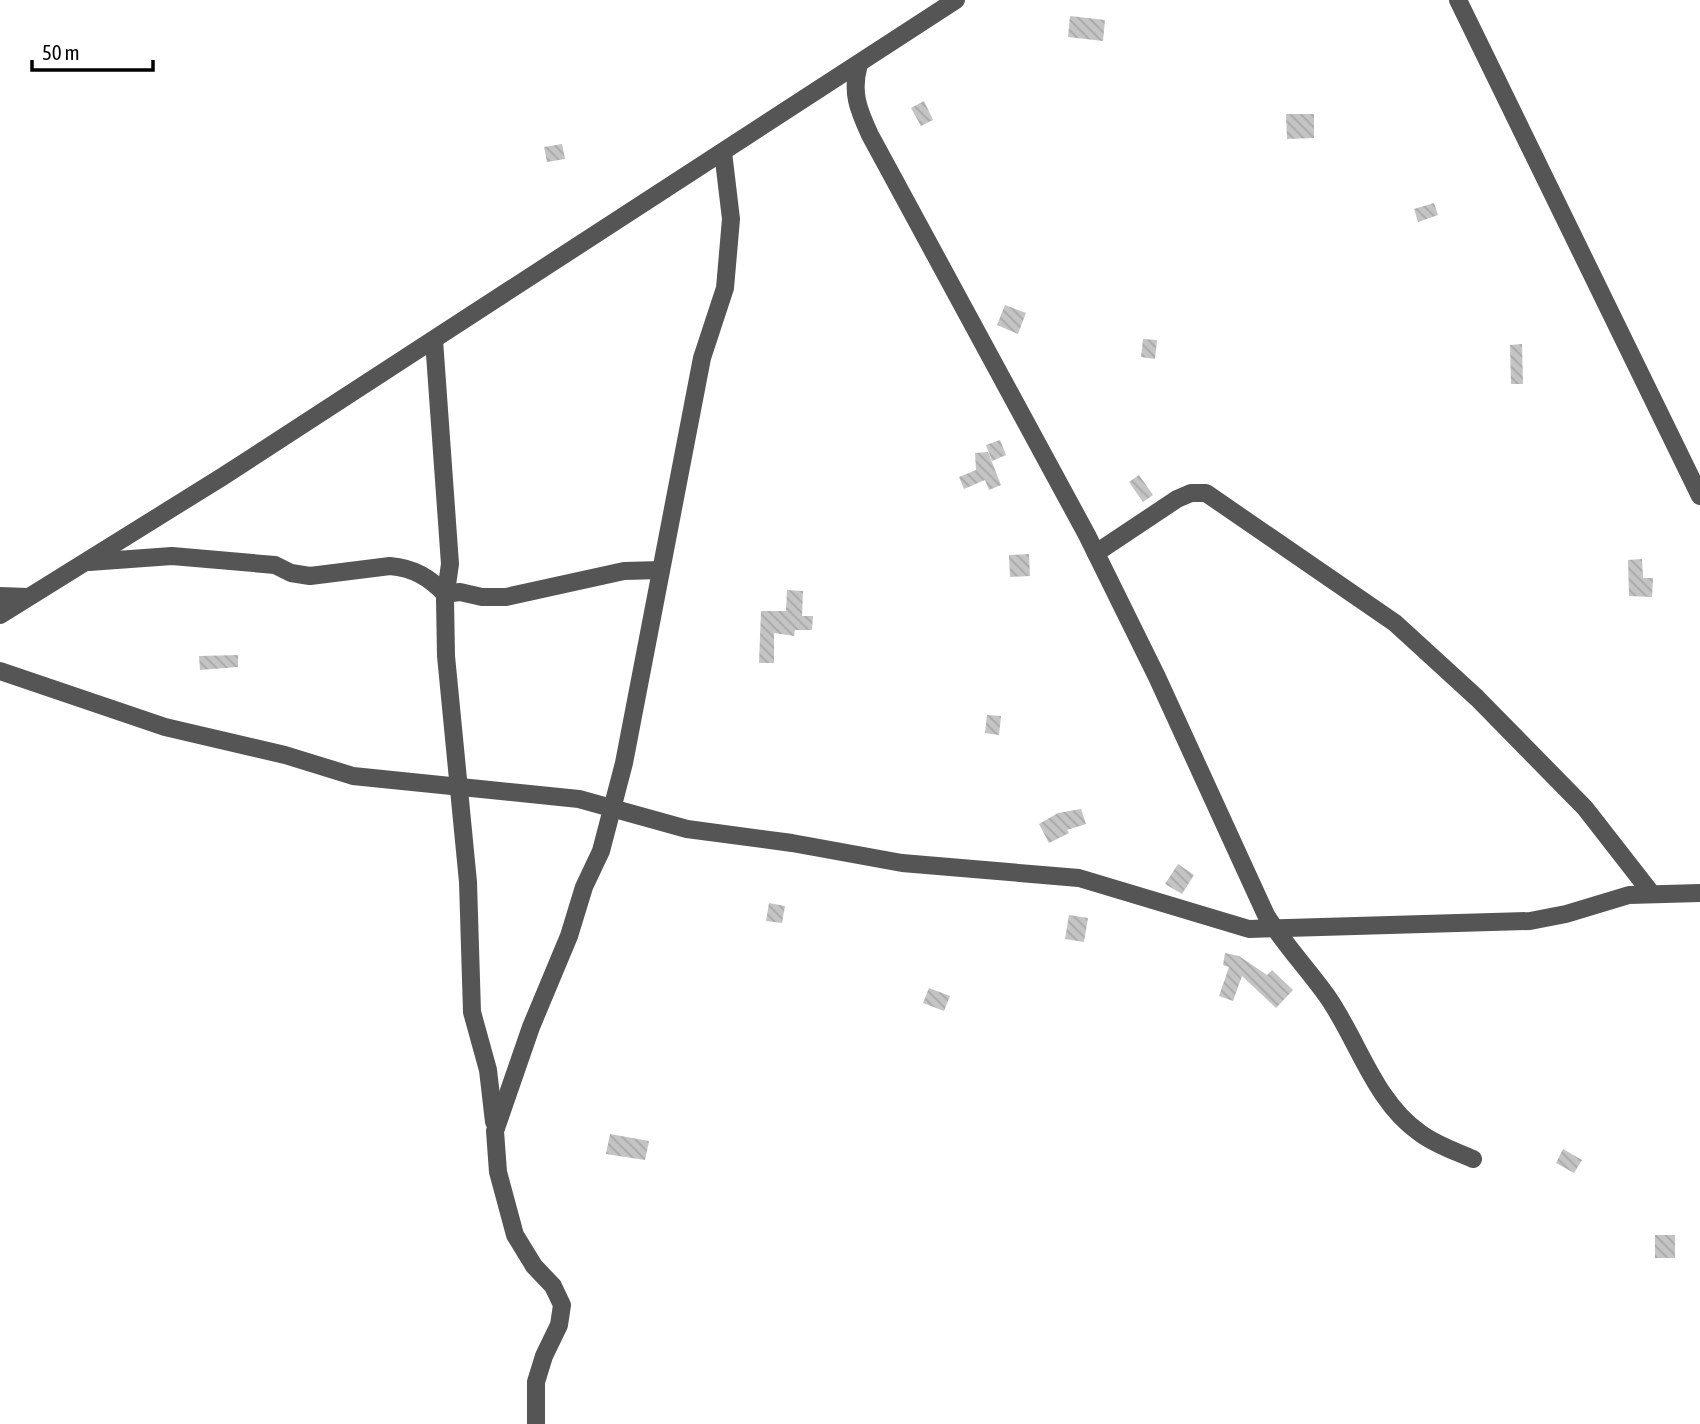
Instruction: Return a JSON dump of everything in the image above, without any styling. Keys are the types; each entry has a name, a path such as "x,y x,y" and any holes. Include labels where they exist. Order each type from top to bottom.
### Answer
{"street":[{"path":"0,615 434,340 956,0"},
{"path":"1458,0 1700,496"},
{"path":"859,64 853,86 854,100 870,135 1096,553 1276,931 1328,998 1365,1065 1405,1120 1436,1143 1473,1159"},
{"path":"495,1131 531,1027 569,936 584,887 601,851 614,808 702,358 725,288 731,219 723,152"},
{"path":"434,340 450,564 445,594 446,656 468,882 472,1012 488,1070 498,1172 512,1229 534,1266 553,1286 562,1306 559,1325 544,1356 536,1382 536,1424"},
{"path":"1096,553 1177,499 1191,492 1206,493 1395,623 1477,698 1585,808 1652,894"},
{"path":"85,562 172,556 275,565 291,573 310,576 390,566 404,567 428,578 445,594"},
{"path":"445,594 460,592 482,597 506,597 624,571 661,570"},
{"path":"0,596 29,597"},
{"path":"0,671 165,727 285,755 341,773 579,799 687,829 792,843 902,863 1079,878 1249,929 1276,931 1531,921 1566,914 1619,897 1700,893"}],"building":[{"path":"1070,16 1105,20 1103,41 1068,37"},
{"path":"924,101 933,120 921,126 911,108"},
{"path":"1286,114 1314,114 1314,138 1287,139"},
{"path":"562,144 565,159 547,162 544,147"},
{"path":"1434,203 1438,215 1418,222 1414,209"},
{"path":"1005,305 1026,313 1018,334 997,325"},
{"path":"1143,339 1157,340 1155,359 1141,357"},
{"path":"1522,344 1523,384 1511,384 1510,345"},
{"path":"1000,440 1006,455 992,461 986,445"},
{"path":"988,452 1001,485 989,490 985,480 964,489 959,477 976,470 975,453"},
{"path":"1139,475 1153,495 1143,502 1129,482"},
{"path":"1029,554 1030,576 1010,577 1009,555"},
{"path":"1642,559 1643,578 1653,578 1652,597 1629,596 1628,560"},
{"path":"787,590 803,591 802,616 813,616 812,630 795,630 794,636 774,633 774,663 759,663 761,611 786,611"},
{"path":"238,655 238,667 200,670 199,656"},
{"path":"987,715 1001,716 999,735 985,733"},
{"path":"1081,809 1086,824 1067,830 1069,833 1049,843 1039,824 1058,813"},
{"path":"1178,864 1194,875 1182,894 1165,884"},
{"path":"769,903 785,906 782,923 766,921"},
{"path":"1069,915 1088,918 1084,942 1065,939"},
{"path":"1225,953 1239,956 1267,975 1272,970 1293,990 1276,1008 1242,976 1233,1001 1219,996 1229,967 1223,965"},
{"path":"929,988 950,996 944,1011 923,1003"},
{"path":"610,1134 649,1141 645,1160 606,1154"},
{"path":"1563,1149 1582,1160 1574,1173 1556,1163"},
{"path":"1655,1235 1675,1235 1675,1258 1655,1258"}]}
